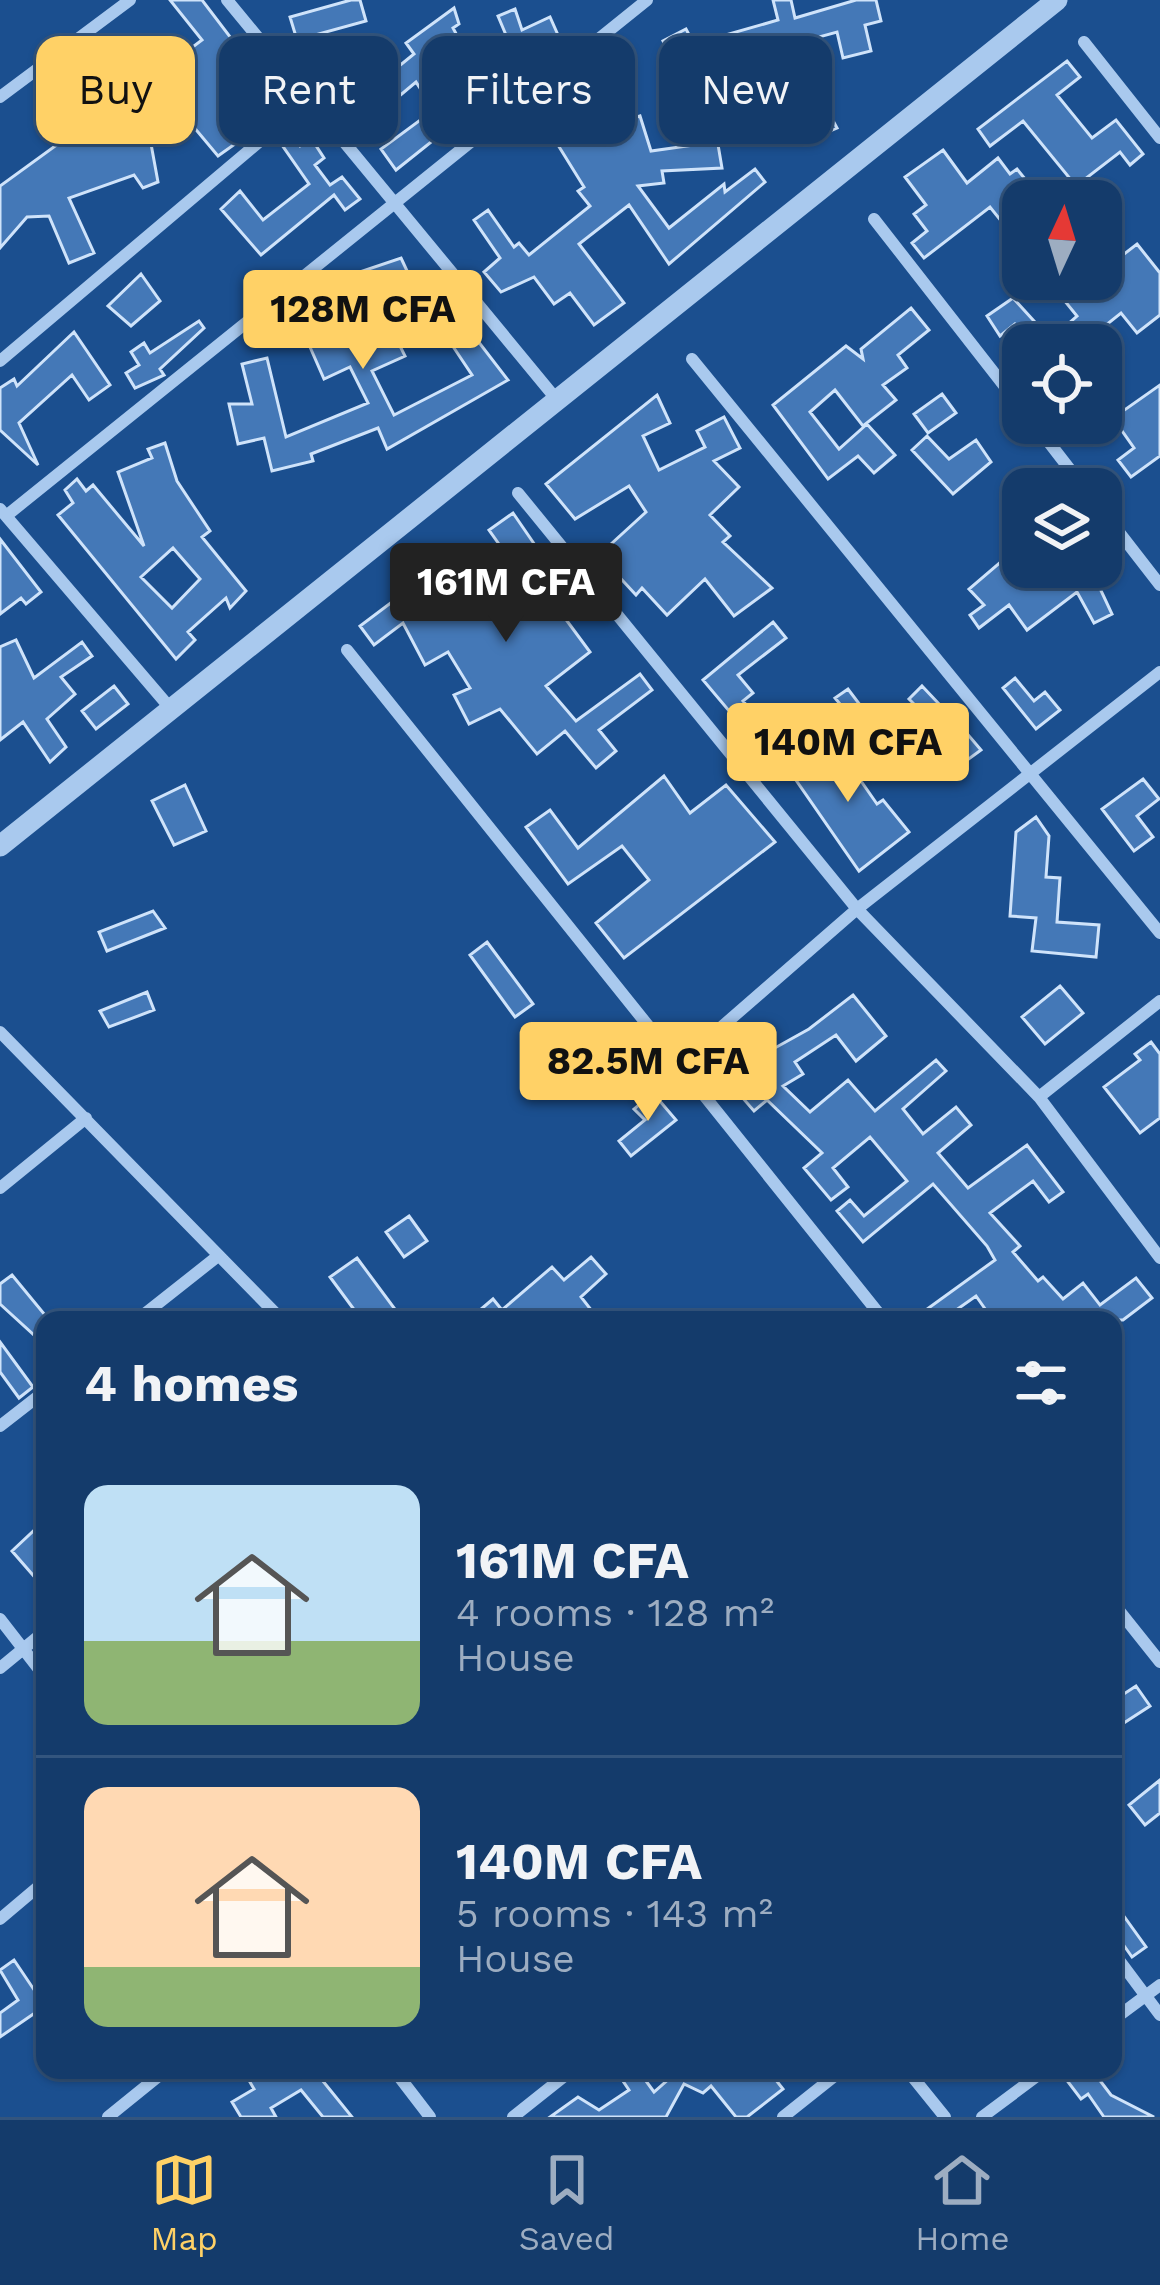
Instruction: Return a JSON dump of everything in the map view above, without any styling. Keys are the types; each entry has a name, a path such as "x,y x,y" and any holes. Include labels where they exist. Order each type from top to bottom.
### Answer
{"street":[{"path":"0,98 130,0"},
{"path":"226,0 257,36"},
{"path":"170,709 3,513 646,0"},
{"path":"0,846 1049,4"},
{"path":"1084,42 1160,138"},
{"path":"0,361 257,144"},
{"path":"347,144 557,400"},
{"path":"874,219 1002,383"},
{"path":"692,359 1160,933"},
{"path":"1050,444 1069,468"},
{"path":"518,493 857,909 1039,1097 1160,1258"},
{"path":"1122,536 1160,585"},
{"path":"347,650 877,1311"},
{"path":"679,1064 857,909 1160,672"},
{"path":"1039,1097 1160,1000"},
{"path":"0,1032 273,1311"},
{"path":"0,1188 86,1118"},
{"path":"148,1311 218,1256"},
{"path":"0,1426 36,1398"},
{"path":"1122,1614 1160,1662"},
{"path":"0,1619 36,1664"},
{"path":"0,1668 36,1639"},
{"path":"0,1919 36,1889"},
{"path":"1122,1964 1160,2014"},
{"path":"1122,2013 1160,1985"},
{"path":"108,2117 155,2079"},
{"path":"401,2079 430,2117"},
{"path":"513,2117 561,2079"},
{"path":"784,2117 831,2079"},
{"path":"915,2079 945,2117"},
{"path":"982,2117 1034,2079"}],"building":[{"path":"170,0 202,0 229,36 219,36 219,144 235,144 218,156 195,129 195,45 202,40"},
{"path":"360,0 366,21 296,36 290,17"},
{"path":"773,0 791,0 795,18 856,0 876,0 881,21 865,25 871,51 843,58 837,32 722,36 778,20"},
{"path":"454,8 457,36 422,36 422,91 416,82 398,97 398,67 414,54 406,43"},
{"path":"515,9 522,30 550,17 558,35 504,36 498,16"},
{"path":"1067,61 1080,77 1057,95 1092,138 1116,120 1143,154 1130,165 1120,152 1084,180 1071,180 1023,121 990,146 978,129"},
{"path":"640,116 651,151 718,144 722,168 662,171 664,183 638,186 669,228 724,184 725,192 755,169 765,182 669,264 629,205 579,244 624,303 594,325 570,293 554,304 534,277 501,292 484,272 500,258 474,220 488,210 514,247 519,243 529,255 590,206 578,191 584,187 557,144 635,144 635,118"},
{"path":"422,119 422,144 429,144 396,170 381,149 398,144 398,136"},
{"path":"58,144 151,144 158,182 143,188 134,175 69,198 94,253 69,263 49,216 27,217 0,248 0,186"},
{"path":"315,144 324,158 315,165 330,185 342,177 360,199 345,210 334,195 261,255 221,209 240,191 263,220 309,184 282,145"},
{"path":"943,150 967,183 998,158 1010,174 1017,169 1026,180 1002,180 1002,222 990,207 924,258 912,243 927,231 914,214 926,205 905,177"},
{"path":"1137,244 1160,273 1160,315 1137,333 1121,313 1107,324 1068,324 1077,316 1064,300 1122,300 1122,256"},
{"path":"401,258 415,288 424,285 438,318 395,336 405,356 372,371 394,415 472,375 452,345 471,332 508,380 387,449 378,428 311,454 313,461 272,471 264,438 238,444 229,404 252,404 242,364 267,358 286,437 368,403 350,367 324,379 303,331 321,322 325,330 361,312 348,276"},
{"path":"141,274 160,301 131,326 108,306"},
{"path":"1015,300 1037,324 1002,324 1000,336 987,316"},
{"path":"911,308 929,330 898,355 907,368 883,385 896,400 863,426 835,390 810,412 839,449 867,424 895,455 874,473 858,456 828,479 773,405 846,346 863,359 861,349"},
{"path":"199,321 204,328 160,369 164,375 135,388 126,373 139,365 131,352 144,343 150,353"},
{"path":"74,332 110,385 89,400 72,375 19,423 38,465 0,430 0,388 14,379 17,386"},
{"path":"1160,385 1160,456 1131,477 1118,460 1134,448 1122,431 1122,412"},
{"path":"942,394 956,413 928,433 914,414"},
{"path":"657,395 670,423 643,436 659,470 705,447 697,431 724,417 740,448 714,461 739,487 710,515 730,536 723,542 772,588 734,616 705,579 667,615 642,588 636,595 599,555 646,512 629,486 575,519 546,484"},
{"path":"927,436 949,459 976,440 991,462 953,494 912,450"},
{"path":"165,443 177,481 210,531 202,537 246,591 230,608 226,598 188,632 195,640 176,659 58,515 73,503 65,490 77,479 86,491 93,485 144,546 118,472 152,458 148,449","holes":["173,548 200,579 172,608 141,577"]},
{"path":"513,513 550,567 527,578 546,608 556,606 590,652 546,686 576,721 640,674 652,690 599,730 616,751 596,768 565,731 537,754 500,709 469,724 454,695 470,688 448,652 425,665 403,623 374,645 360,626 396,599 399,604 437,572 445,581 501,547 489,530"},
{"path":"0,539 41,592 26,604 21,598 0,614"},
{"path":"1002,561 1002,588 1100,588 1112,614 1094,623 1077,592 1027,630 1009,605 979,628 970,615 984,605 969,589"},
{"path":"773,622 786,638 738,675 753,693 743,701 748,707 735,718 703,680"},
{"path":"16,640 34,678 82,642 92,656 61,677 75,694 47,719 66,747 50,762 23,722 0,740 0,647"},
{"path":"1015,678 1034,701 1045,692 1060,710 1036,729 1003,688"},
{"path":"114,686 128,704 96,729 82,711"},
{"path":"922,686 939,704 932,711 955,737 964,730 981,750 948,774 921,743 892,767 835,698 848,689 879,730 913,703 909,699"},
{"path":"831,738 877,804 883,800 909,832 859,871 789,770"},
{"path":"664,776 690,813 726,785 775,842 624,958 596,923 649,880 622,846 568,884 526,827 550,810 578,848"},
{"path":"1143,779 1159,799 1137,816 1153,837 1134,851 1102,809"},
{"path":"185,785 206,831 174,845 152,801"},
{"path":"1036,817 1049,836 1046,877 1060,878 1057,922 1099,925 1096,957 1032,951 1036,918 1010,916 1016,832"},
{"path":"153,911 165,928 107,951 99,932"},
{"path":"487,942 533,1004 515,1017 470,955"},
{"path":"1060,986 1083,1013 1045,1044 1022,1017"},
{"path":"147,992 154,1010 109,1027 100,1011"},
{"path":"853,995 886,1036 856,1061 836,1035 795,1062 803,1074 783,1086 810,1112 848,1080 875,1111 936,1060 946,1071 903,1109 923,1134 956,1107 971,1125 938,1153 968,1188 1027,1145 1063,1192 1049,1202 1033,1181 990,1213 1020,1246 1013,1252 1038,1281 1043,1277 1063,1299 1083,1283 1100,1305 1136,1278 1152,1298 1123,1320 1122,1311 987,1311 976,1296 955,1311 924,1311 995,1260 987,1246 933,1184 863,1242 837,1211 850,1200 864,1216 907,1181 870,1137 833,1168 848,1187 831,1200 804,1168 822,1153 767,1100 754,1111 721,1073 740,1057 746,1064 809,1029"},
{"path":"1151,1042 1160,1054 1160,1118 1140,1133 1104,1087 1140,1060 1135,1054"},
{"path":"653,1093 676,1120 631,1156 619,1141 645,1120 634,1109"},
{"path":"409,1216 427,1241 404,1257 386,1232"},
{"path":"591,1257 606,1274 581,1297 592,1311 480,1310 493,1299 502,1310 552,1267 564,1280"},
{"path":"357,1258 396,1311 355,1311 330,1277"},
{"path":"12,1275 42,1311 36,1311 36,1337 0,1304 0,1284"},
{"path":"0,1342 33,1387 19,1398 0,1372"},
{"path":"36,1528 36,1579 12,1551"},
{"path":"1136,1686 1150,1706 1122,1724 1122,1695"},
{"path":"1160,1780 1160,1813 1145,1825 1129,1805"},
{"path":"1122,1914 1146,1947 1132,1957 1122,1943"},
{"path":"14,1960 36,1993 36,2012 0,2037 0,2013 18,2000 0,1970"},
{"path":"248,2079 321,2079 352,2117 323,2117 301,2090 271,2108 276,2117 241,2117 232,2102 254,2089"},
{"path":"645,2079 654,2092 669,2079 775,2079 783,2089 747,2117 736,2117 711,2086 703,2093 684,2084 666,2117 550,2117 578,2097 599,2110 629,2090 623,2081"},
{"path":"1066,2079 1099,2079 1111,2095 1154,2117 1104,2117 1088,2094 1081,2099"}]}
